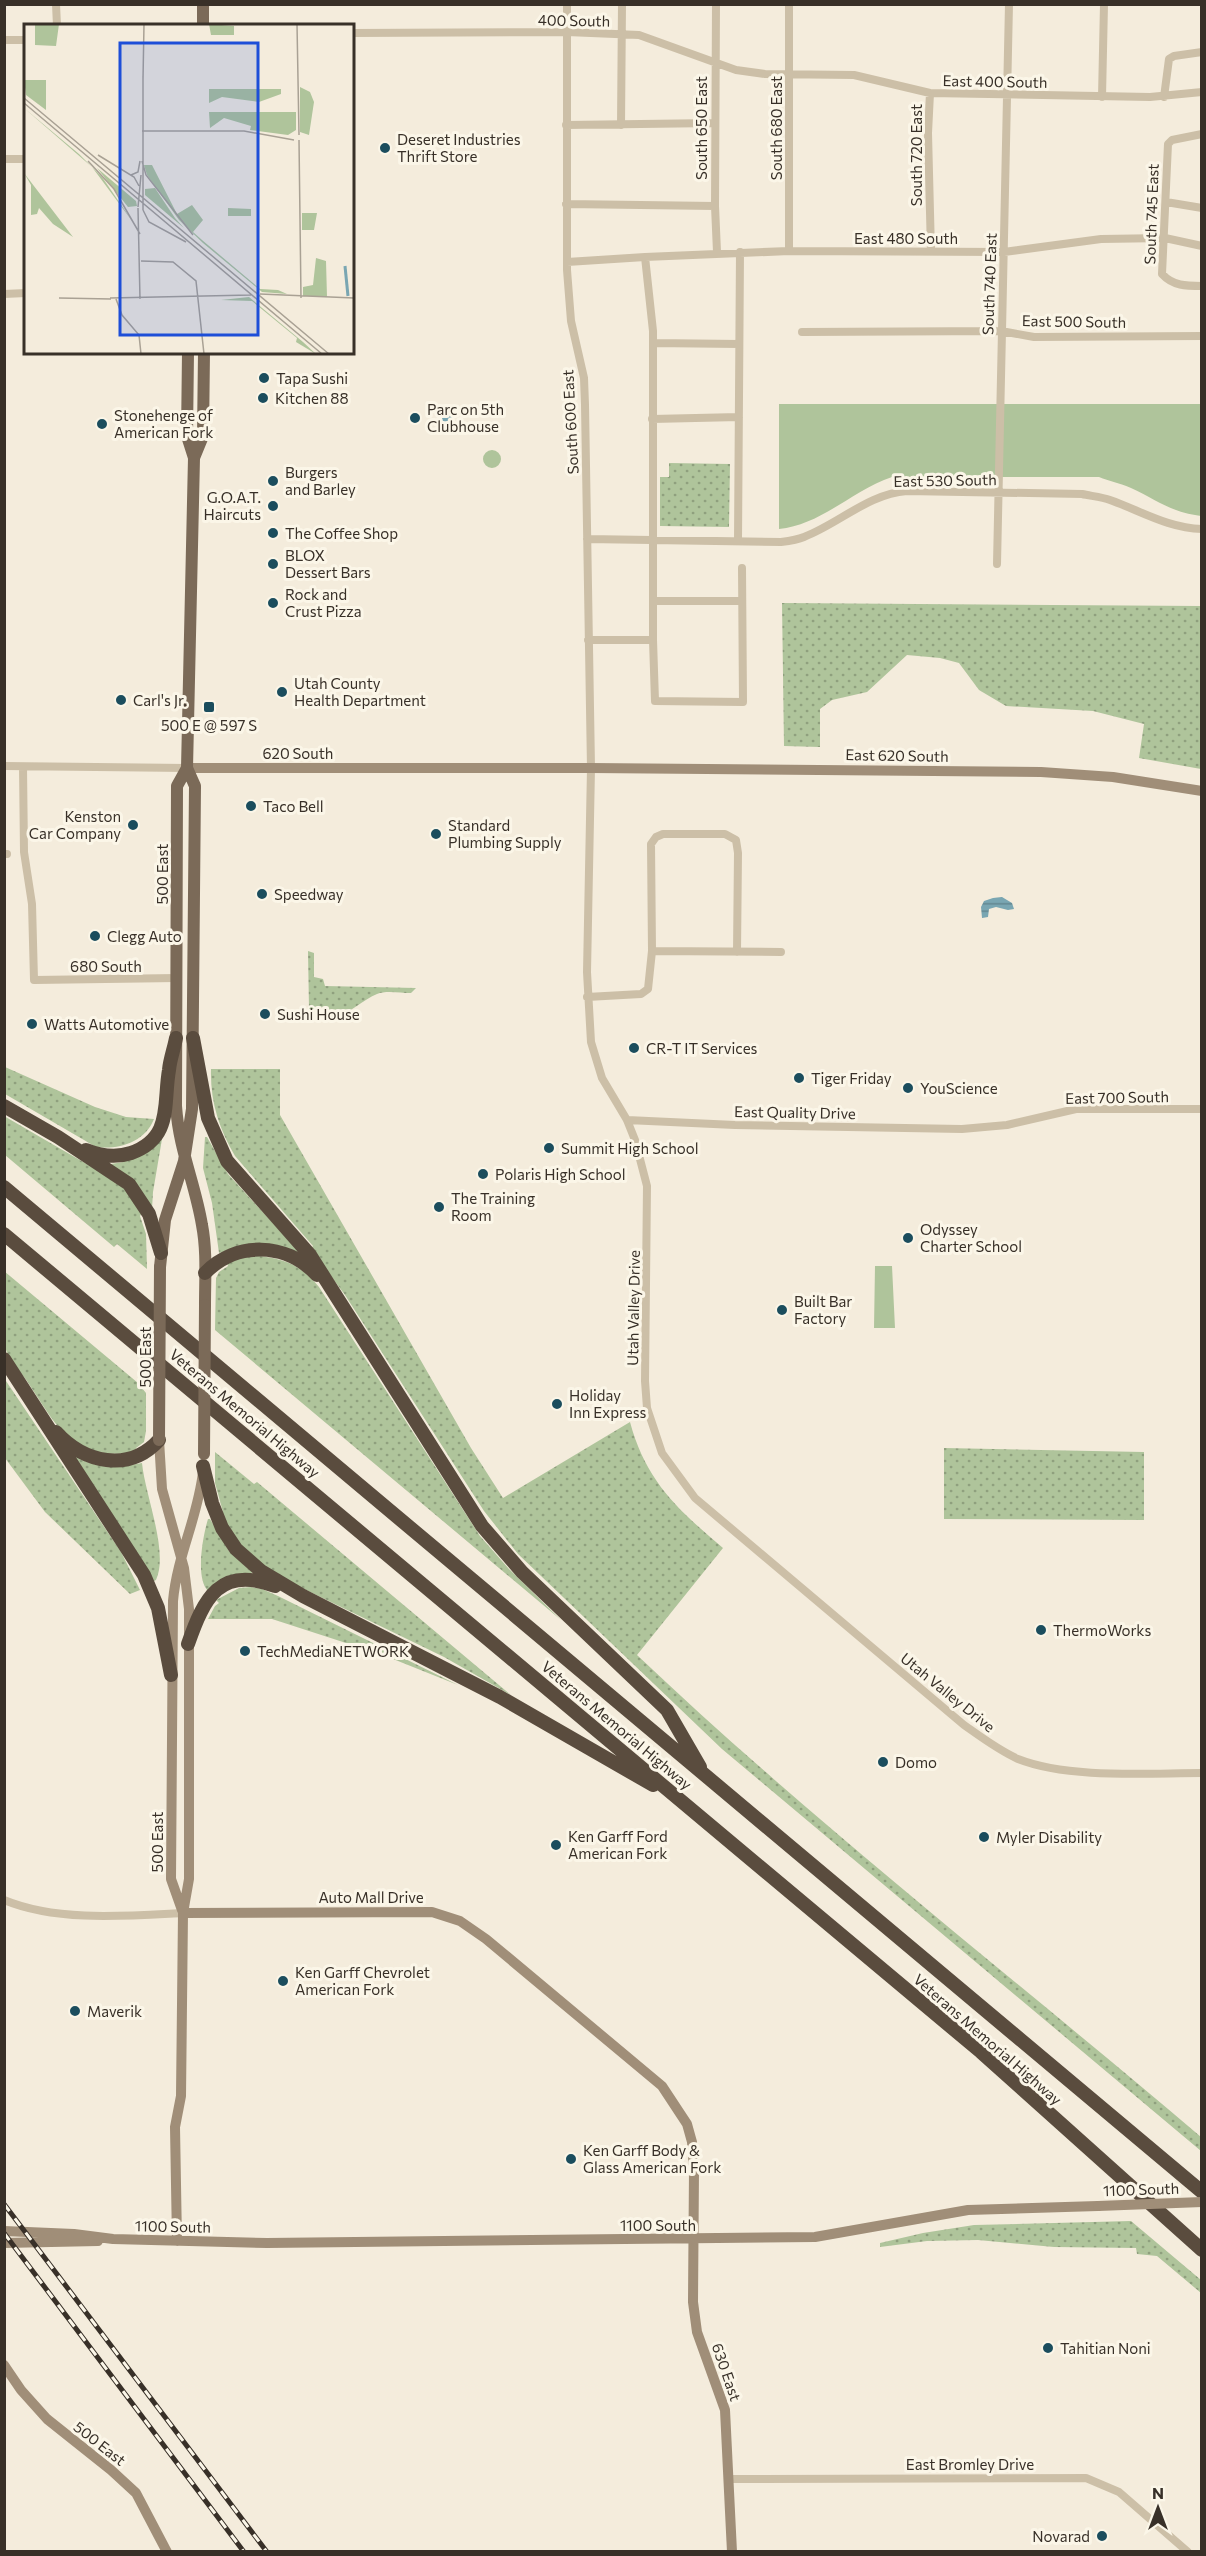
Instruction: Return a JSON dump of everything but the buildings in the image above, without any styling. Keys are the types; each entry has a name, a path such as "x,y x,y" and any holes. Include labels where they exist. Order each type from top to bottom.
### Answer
{"highway":[{"path":"58,1137 105,1156 132,1153 148,1143 159,1131 166,1112 168,1071 176,1038"},
{"path":"193,1038 206,1112 220,1149 240,1178 310,1255 330,1290 482,1526 522,1572 667,1710 706,1776"},
{"path":"4,1106 119,1176 132,1188 149,1214 160,1260"},
{"name":"Veterans Memorial Highway","path":"4,1187 1202,2192"},
{"name":"Veterans Memorial Highway","path":"4,1234 981,2052 1202,2250"},
{"path":"206,1273 233,1253 271,1250 298,1260 330,1290"},
{"path":"4,1359 147,1582 158,1608 171,1675"},
{"path":"43,1417 71,1446 99,1458 114,1460 136,1458 148,1452 159,1440"},
{"path":"203,1460 213,1508 229,1539 256,1567 303,1596 463,1676 685,1804"},
{"path":"188,1644 205,1601 227,1584 242,1580 255,1580 303,1596"}],"main road":[{"path":"203,4 203,24"},
{"name":"500 East","path":"159,1440 160,1260 166,1215 184,1161 192,1113 195,786 187,768 194,458 187,436 188,354"},
{"name":"500 East","path":"194,458 203,436 204,354"},
{"name":"500 East","path":"187,768 177,786 176,1106 184,1161 202,1225 206,1273 203,1460"}],"street":[{"path":"56,4 57,24"},
{"name":"South 600 East","path":"567,4 567,262 571,321 584,378 591,768"},
{"path":"621,125 622,4"},
{"name":"South 650 East","path":"716,4 715,206 717,252"},
{"name":"South 680 East","path":"789,4 789,251"},
{"name":"South 740 East","path":"998,564 1009,4"},
{"path":"1102,97 1104,4"},
{"name":"400 South","path":"354,33 567,32 639,35 736,70 765,74 789,74"},
{"path":"4,40 24,40"},
{"path":"1164,97 1169,60 1174,56 1202,52"},
{"name":"East 400 South","path":"789,74 854,75 930,93 1164,97 1202,92"},
{"name":"South 720 East","path":"930,93 928,133 931,252"},
{"path":"566,125 715,123"},
{"name":"South 745 East","path":"1202,134 1172,140 1168,144 1162,274 1168,282 1185,286 1202,286"},
{"path":"4,159 24,159"},
{"path":"1166,202 1202,208"},
{"path":"566,204 715,206"},
{"name":"East 480 South","path":"567,262 717,252 1004,252 1073,241 1165,238 1202,246"},
{"path":"738,541 740,252"},
{"path":"645,257 653,343 651,539 655,701 743,702 742,568"},
{"path":"4,294 24,293"},
{"name":"East 500 South","path":"802,332 1001,330 1034,337 1202,336"},
{"path":"653,343 740,344"},
{"path":"652,419 739,417"},
{"name":"East 530 South","path":"587,539 781,542 803,538 870,501 892,492 1082,494 1109,499 1158,521 1188,529 1202,529"},
{"path":"653,601 742,601"},
{"path":"588,640 653,640"},
{"name":"620 South","path":"4,766 591,768"},
{"name":"680 South","path":"23,767 24,852 32,904 34,980 177,978"},
{"name":"East 620 South","path":"591,768 1041,772 1113,777 1202,791"},
{"name":"Utah Valley Drive","path":"591,768 587,997 594,1059 610,1094 627,1120 640,1154 647,1186 645,1381 647,1408 662,1453 687,1489 964,1725 1002,1751 1032,1764 1064,1769 1202,1773"},
{"path":"587,997 638,995 645,992 650,982 652,841 663,834 725,834 736,840 738,853 737,952"},
{"path":"652,951 781,952"},
{"name":"East 700 South","path":"963,1129 1007,1125 1076,1109 1202,1109"},
{"name":"East Quality Drive","path":"627,1120 735,1125 963,1129"},
{"name":"500 East","path":"159,1440 164,1499 181,1553 188,1595 189,1879 183,1913 181,2096 175,2127 177,2241"},
{"name":"500 East","path":"183,1913 171,1879 172,1601 181,1553 196,1507 203,1460"},
{"name":"Auto Mall Drive","path":"4,1900 26,1909 64,1914 432,1912 460,1921 486,1939 662,2086 687,2124 692,2142 694,2240"},
{"name":"1100 South","path":"4,2231 55,2232 113,2239 267,2243 694,2240 815,2237 968,2210 1202,2202"},
{"name":"1100 South","path":"4,2243 81,2243 113,2239"},
{"name":"630 East","path":"694,2240 693,2302 697,2332 725,2410 732,2552"},
{"name":"500 East","path":"4,2365 21,2390 47,2420 111,2470 136,2493 167,2552"},
{"name":"East Bromley Drive","path":"728,2479 1086,2478 1119,2492 1187,2551"}],"green space":[{"path":"779,404 1201,404 1201,516 1172,509 1131,488 1099,477 892,477 809,521 779,529"},
{"path":"492,450 498,453 501,459 498,465 492,468 486,465 483,459 486,453"},
{"path":"669,463 730,464 729,527 660,526 660,477 669,477"},
{"path":"782,603 1201,606 1201,769 1139,758 1144,724 1093,711 1006,706 979,690 959,663 940,658 907,655 867,692 832,700 820,709 820,747 784,746"},
{"path":"308,951 314,953 314,977 323,979 325,986 416,988 411,993 381,993 345,1014 328,1020 320,1019 311,1015 309,1009"},
{"path":"5,1067 95,1107 126,1117 154,1119 144,1134 130,1143 105,1148 96,1147 5,1094"},
{"path":"211,1069 280,1069 280,1115 471,1448 503,1498 630,1422 637,1443 654,1478 678,1507 723,1548 637,1655 774,1780 1201,2137 1201,2151 722,1749 518,1554 484,1511 345,1295 311,1249 313,1246 235,1156 224,1136 217,1114 212,1092"},
{"path":"4,1116 109,1177 126,1190 142,1213 140,1216 146,1234 147,1269 117,1244 114,1247 5,1155"},
{"path":"205,1137 228,1174 300,1253 247,1244 219,1253 212,1203 203,1168"},
{"path":"162,1139 152,1209 111,1164 123,1162"},
{"path":"252,1255 289,1263 304,1272 319,1287 480,1536 509,1569 561,1620 215,1330 216,1278 219,1272 228,1266 227,1262"},
{"path":"875,1266 892,1266 895,1328 874,1328"},
{"path":"4,1271 138,1383 146,1393 146,1431 144,1442 136,1448 137,1452 115,1454 97,1452 69,1438 58,1427 6,1350 3,1327"},
{"path":"4,1378 121,1552 140,1590 130,1594 45,1512 5,1458"},
{"path":"944,1448 1144,1452 1144,1520 944,1519"},
{"path":"215,1452 254,1484 257,1482 511,1695 444,1657 269,1572 234,1540 220,1515 223,1512 215,1483"},
{"path":"71,1453 96,1465 124,1466 142,1463 160,1554 156,1580 154,1581"},
{"path":"208,1519 229,1551 252,1572 251,1575 208,1591 204,1585 201,1567 202,1545"},
{"path":"251,1587 278,1596 458,1685 383,1655 272,1619 208,1619 219,1603 216,1600 239,1588"},
{"path":"1131,2221 1201,2280 1201,2293 1157,2256 1137,2254 1136,2248 1054,2247 978,2240 927,2241 880,2247 880,2243 974,2225"}],"water":[{"path":"439,405 452,405 452,429 439,429"},
{"path":"1002,897 1012,903 1014,909 996,907 989,909 988,917 982,918 981,907 984,901"}],"railway":[{"path":"4,2204 267,2552"},
{"path":"4,2233 244,2552"}],"place":[{"name":"Deseret Industries Thrift Store","path":"385,148"},
{"name":"Tapa Sushi","path":"264,378"},
{"name":"Kitchen 88","path":"263,398"},
{"name":"Parc on 5th Clubhouse","path":"415,418"},
{"name":"Stonehenge of American Fork","path":"102,424"},
{"name":"Burgers and Barley","path":"273,481"},
{"name":"G.O.A.T. Haircuts","path":"273,506"},
{"name":"The Coffee Shop","path":"273,533"},
{"name":"BLOX Dessert Bars","path":"273,564"},
{"name":"Rock and Crust Pizza","path":"273,603"},
{"name":"Utah County Health Department","path":"282,692"},
{"name":"Carl's Jr.","path":"121,700"},
{"name":"500 E @ 597 S","path":"209,707"},
{"name":"Taco Bell","path":"251,806"},
{"name":"Kenston Car Company","path":"133,825"},
{"name":"Standard Plumbing Supply","path":"436,834"},
{"name":"Speedway","path":"262,894"},
{"name":"Clegg Auto","path":"95,936"},
{"name":"Sushi House","path":"265,1014"},
{"name":"Watts Automotive","path":"32,1024"},
{"name":"CR-T IT Services","path":"634,1048"},
{"name":"Tiger Friday","path":"799,1078"},
{"name":"YouScience","path":"908,1088"},
{"name":"Summit High School","path":"549,1148"},
{"name":"Polaris High School","path":"483,1174"},
{"name":"The Training Room","path":"439,1207"},
{"name":"Odyssey Charter School","path":"908,1238"},
{"name":"Built Bar Factory","path":"782,1310"},
{"name":"Holiday Inn Express","path":"557,1404"},
{"name":"ThermoWorks","path":"1041,1630"},
{"name":"TechMediaNETWORK","path":"245,1651"},
{"name":"Domo","path":"883,1762"},
{"name":"Myler Disability","path":"984,1837"},
{"name":"Ken Garff Ford American Fork","path":"556,1845"},
{"name":"Ken Garff Chevrolet American Fork","path":"283,1981"},
{"name":"Maverik","path":"75,2011"},
{"name":"Ken Garff Body & Glass American Fork","path":"571,2159"},
{"name":"Tahitian Noni","path":"1048,2348"},
{"name":"Novarad","path":"1102,2536"}]}
